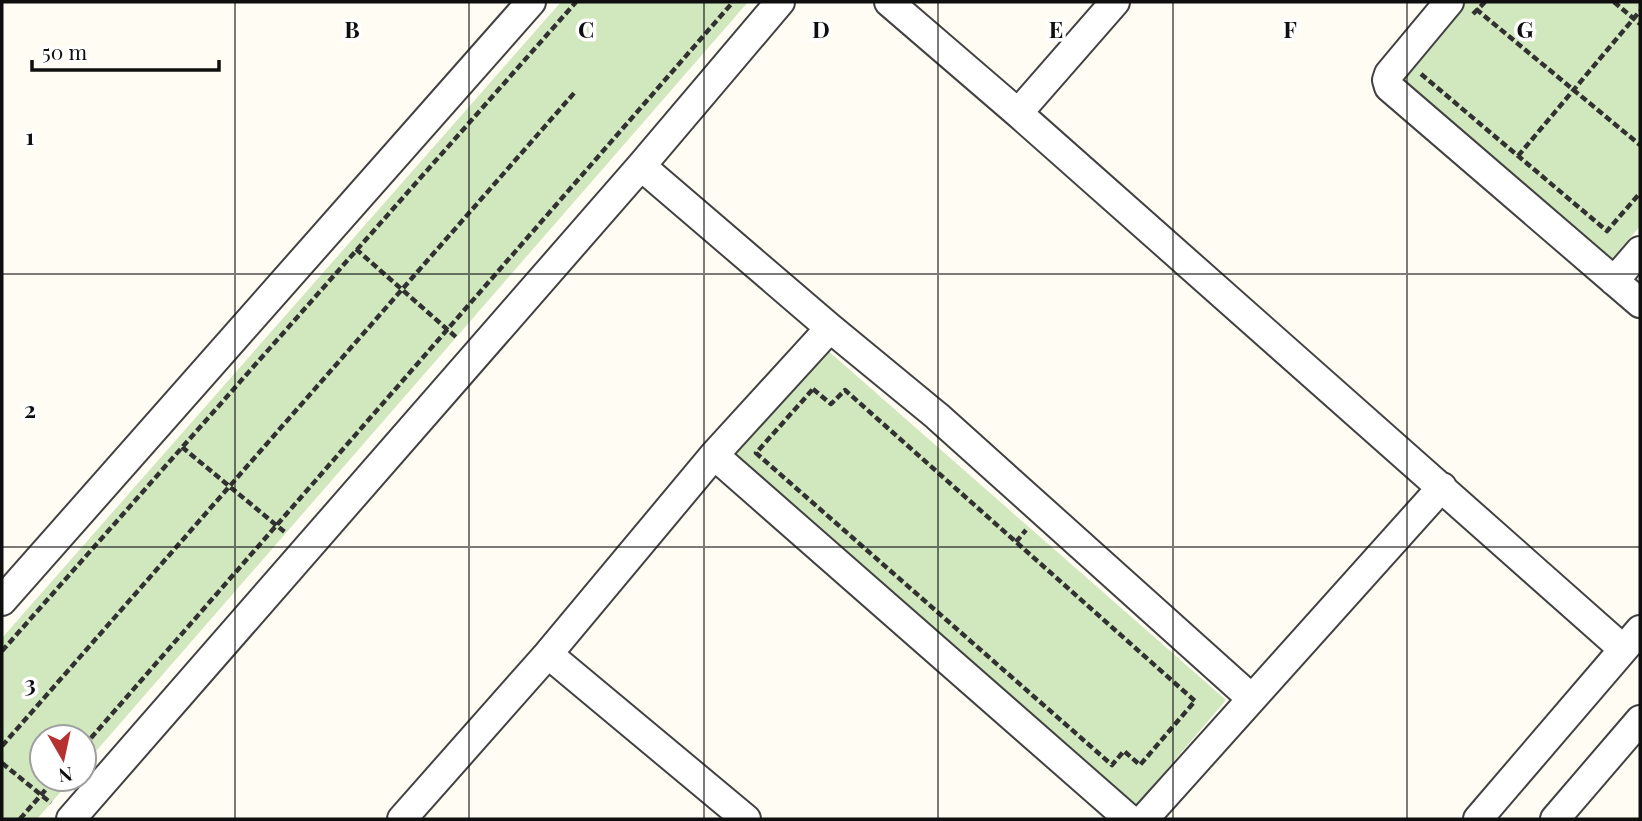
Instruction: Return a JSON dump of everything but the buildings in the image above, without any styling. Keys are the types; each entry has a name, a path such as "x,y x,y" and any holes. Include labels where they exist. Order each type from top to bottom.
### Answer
{"street":[{"path":"2,601 531,2"},
{"path":"66,815 306,550 641,166 780,2"},
{"path":"888,2 1018,113 1442,487 1632,640 1478,819"},
{"path":"1018,113 1115,2"},
{"path":"1459,10 1389,74 1389,87 1640,303"},
{"path":"641,166 937,416 1251,698"},
{"path":"1614,281 1640,251"},
{"path":"402,819 548,654 714,455 830,328"},
{"path":"714,455 1129,819"},
{"path":"1143,819 1442,487"},
{"path":"548,654 742,818"},
{"path":"1555,819 1640,720"}],"path":[{"path":"2,651 576,2"},
{"path":"98,730 733,2"},
{"path":"1468,2 1640,145"},
{"path":"1459,10 1477,10 1485,2"},
{"path":"1614,2 1640,24"},
{"path":"1518,156 1640,11"},
{"path":"1427,63 1419,72 1607,231 1640,192"},
{"path":"2,746 575,92"},
{"path":"332,227 476,355"},
{"path":"813,389 831,404 845,390 1195,702 1140,765 1124,751 1112,765 756,453 813,389"},
{"path":"182,447 306,550"},
{"path":"2,763 66,815"},
{"path":"20,819 41,795"}],"green space":[{"path":"561,2 748,2 98,749 98,723 28,723 28,793 60,793 37,819 2,819 2,638"},
{"path":"1464,2 1640,2 1640,226 1611,261 1400,80"},
{"path":"826,349 1226,700 1133,809 727,455"}]}
